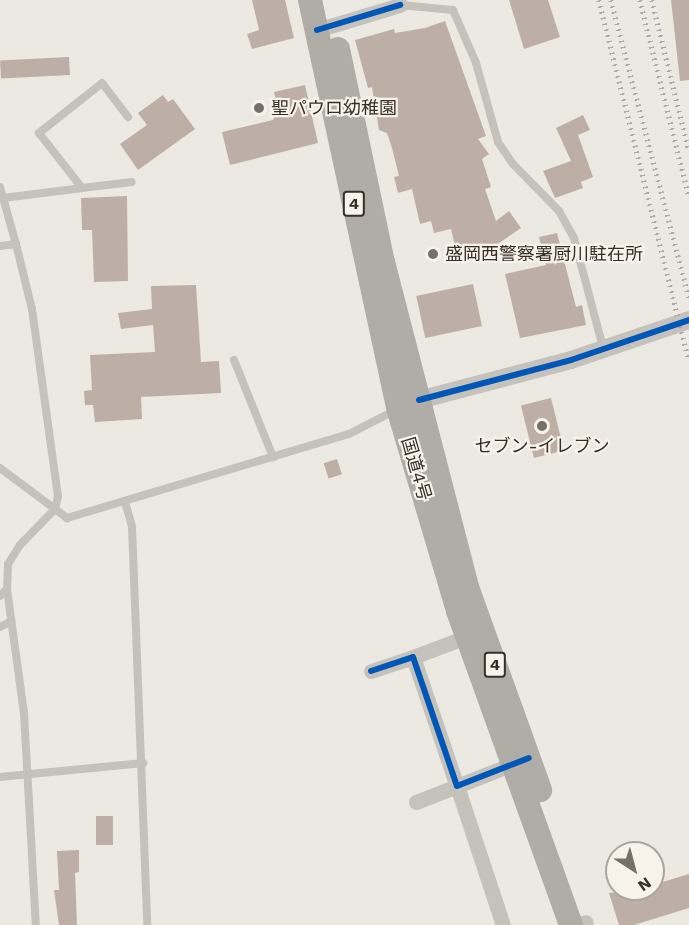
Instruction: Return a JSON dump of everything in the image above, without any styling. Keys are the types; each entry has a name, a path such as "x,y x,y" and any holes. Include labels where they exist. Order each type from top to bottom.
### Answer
{"highway":[{"name":"国道4号","path":"310,0 325,27 383,262 409,404 475,634 580,924"},
{"name":"国道4号","path":"325,27 327,0"}],"street":[{"path":"325,27 400,5"},
{"path":"409,404 604,350 689,320"},
{"path":"371,671 475,634"},
{"path":"412,657 503,925"},
{"path":"416,802 521,761"}],"lane":[{"path":"400,5 453,10 476,63 498,142 513,164 559,211 574,238 604,350"},
{"path":"82,188 39,133 102,83 128,117"},
{"path":"3,198 132,182"},
{"path":"0,187 32,309 58,496 55,509 20,545 8,564 7,589 28,774 36,925"},
{"path":"0,246 16,244"},
{"path":"234,360 273,457"},
{"path":"0,468 67,518 350,434 409,404"},
{"path":"125,502 132,527 143,763 147,925"},
{"path":"0,596 7,589"},
{"path":"0,627 12,621"},
{"path":"0,777 143,763"}],"building":[{"path":"252,0 285,0 294,38 252,49 247,34 259,30"},
{"path":"509,0 548,0 560,37 524,49"},
{"path":"671,0 689,0 689,80 680,81"},
{"path":"445,21 486,136 478,139 489,154 482,159 491,187 485,189 496,221 509,211 521,228 492,248 457,255 451,229 434,233 431,221 420,224 412,189 398,193 394,177 399,176 392,148 387,133 379,130 372,87 368,88 355,40 394,29 395,33 425,28"},
{"path":"69,57 70,75 1,79 0,61"},
{"path":"305,85 318,143 230,165 222,132 273,120 278,110 274,92"},
{"path":"163,95 168,102 173,99 195,129 138,170 120,144 147,125 138,113"},
{"path":"583,115 590,130 578,135 593,177 581,182 583,188 555,198 543,171 571,161 556,128"},
{"path":"127,196 128,281 94,282 92,230 82,230 81,198"},
{"path":"557,233 576,307 582,305 586,325 520,338 505,274 546,265 539,237"},
{"path":"473,284 482,326 425,338 416,296"},
{"path":"196,285 201,362 219,361 221,393 141,397 142,419 95,422 93,405 85,405 84,391 92,390 90,355 155,352 153,325 121,329 118,313 152,309 151,286"},
{"name":"セブン-イレブン","path":"551,398 564,450 534,458 521,405"},
{"path":"337,459 342,474 329,479 324,463"},
{"path":"96,816 113,816 113,845 96,845"},
{"path":"79,850 79,872 75,873 77,925 59,925 54,890 59,890 57,851"},
{"path":"689,874 689,908 634,925 619,925 612,901 665,901 665,881"}],"railway":[{"path":"599,0 689,361"},
{"path":"611,0 689,298"},
{"path":"640,0 689,197"},
{"path":"652,0 689,151"}],"cycle path":[{"path":"317,30 400,5"},
{"path":"419,400 571,360 689,320"},
{"path":"371,671 413,657 457,786 529,758"}],"place":[{"name":"聖パウロ幼稚園","path":"259,108"},
{"name":"盛岡西警察署厨川駐在所","path":"433,254"},
{"name":"セブン-イレブン","path":"542,426"}]}
